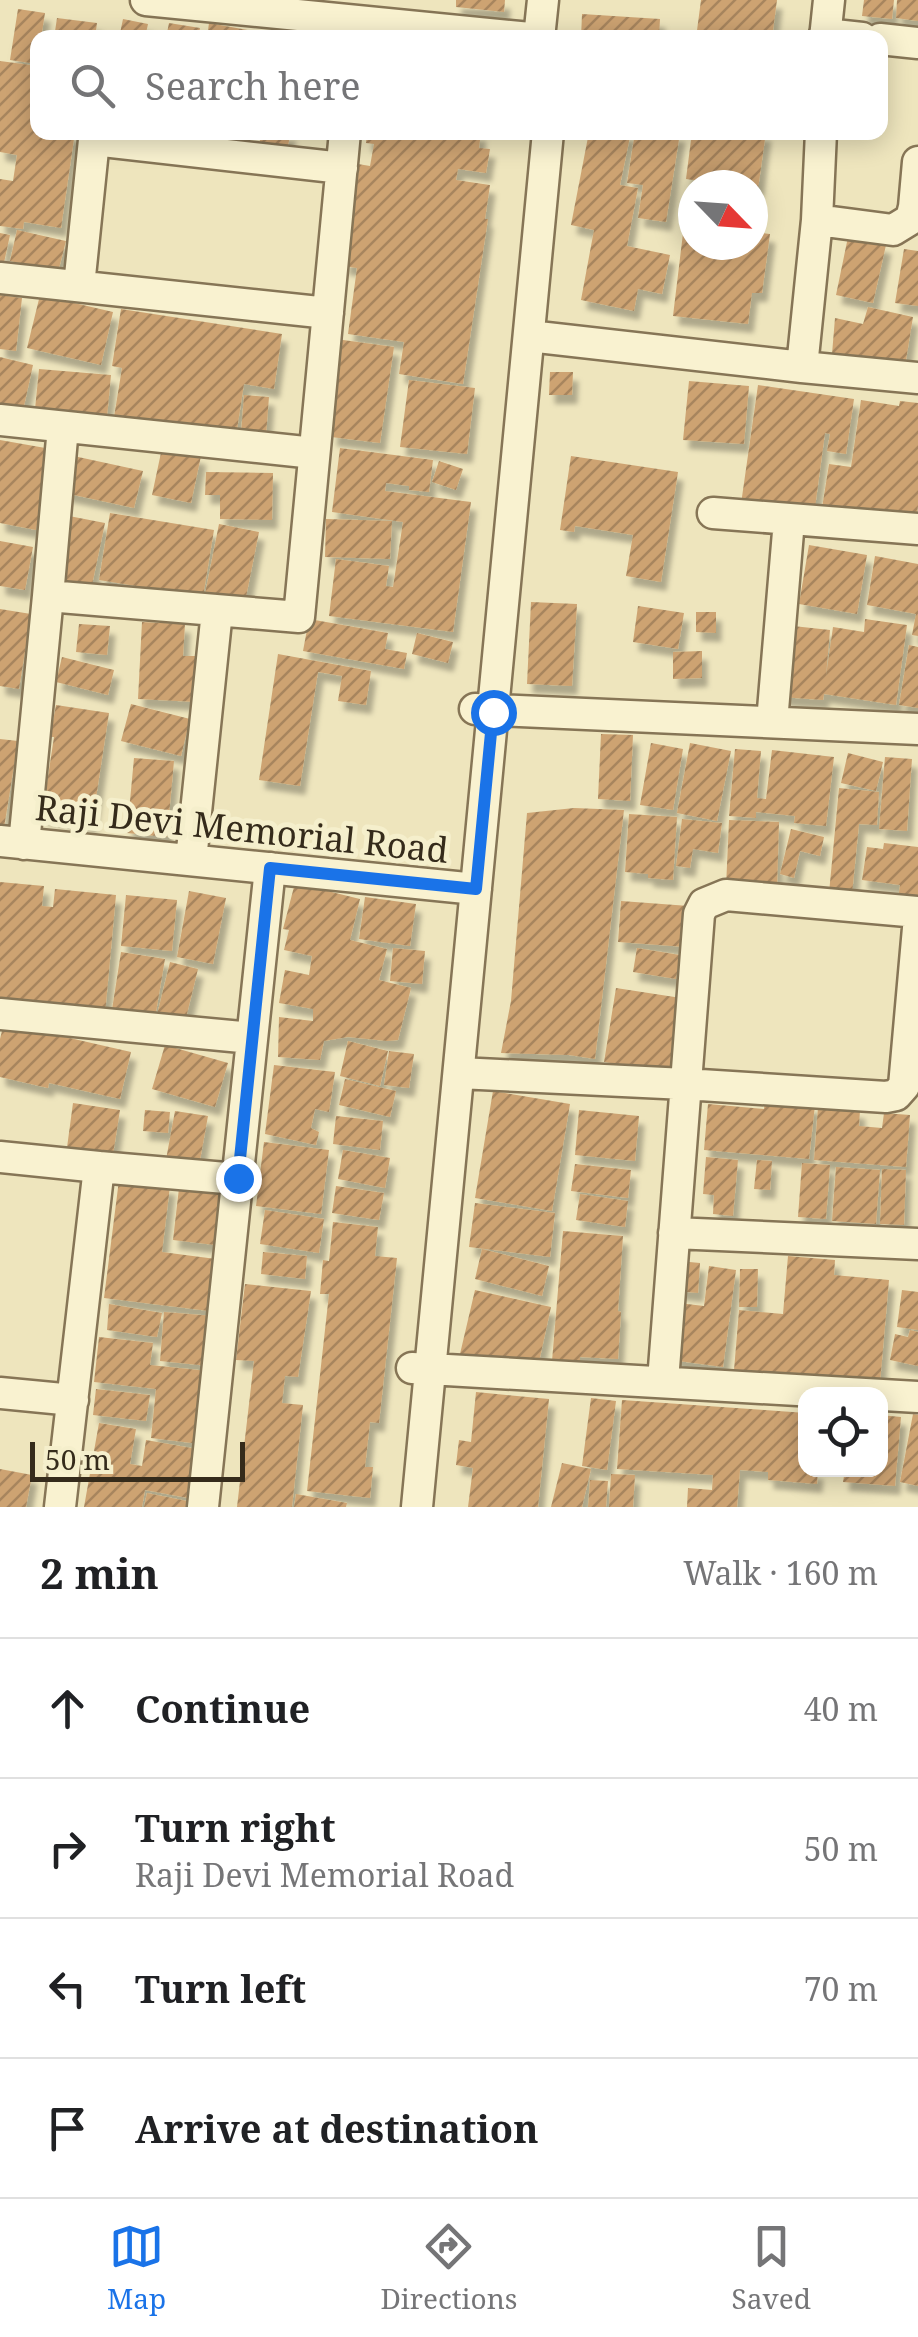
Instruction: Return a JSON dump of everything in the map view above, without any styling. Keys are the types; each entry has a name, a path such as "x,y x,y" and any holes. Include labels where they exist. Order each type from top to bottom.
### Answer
{"street":[{"path":"146,0 355,29"},
{"path":"541,30 543,0"},
{"path":"559,30 561,0"},
{"path":"826,30 828,0"},
{"path":"888,41 918,43"},
{"path":"79,286 94,140 342,168"},
{"path":"48,596 298,616 345,140"},
{"path":"417,1507 421,1368 484,710 529,140"},
{"path":"484,710 529,336 547,140"},
{"path":"802,368 821,140"},
{"path":"817,220 893,230 911,219 918,162"},
{"path":"0,278 328,313"},
{"path":"529,336 918,378"},
{"path":"0,420 314,453"},
{"path":"12,843 48,596 63,427"},
{"path":"713,514 918,529"},
{"path":"772,722 789,520"},
{"path":"191,860 217,611"},
{"path":"484,710 918,729"},
{"name":"Raji Devi Memorial Road","path":"12,843 467,888"},
{"path":"203,1507 270,868"},
{"path":"399,1507 459,1073 467,888"},
{"path":"663,1381 698,914 704,904 726,895 918,912"},
{"path":"459,1073 896,1095 904,1086 918,928"},
{"path":"0,1014 252,1038"},
{"path":"0,1157 238,1178"},
{"path":"60,1507 99,1167"},
{"path":"674,1232 918,1244"},
{"path":"421,1368 918,1396"},
{"path":"0,1392 73,1400"}],"building":[{"path":"456,0 505,0 504,12 456,7"},
{"path":"701,0 777,0 773,30 697,30"},
{"path":"864,0 894,0 892,19 862,16"},
{"path":"897,0 918,0 918,21 896,18"},
{"path":"18,9 45,13 42,30 30,30 30,63 10,60"},
{"path":"582,14 660,19 659,30 581,30"},
{"path":"57,18 97,23 96,30 55,30"},
{"path":"123,19 148,24 147,30 121,30"},
{"path":"169,23 200,28 200,30 168,30"},
{"path":"209,23 248,30 208,30"},
{"path":"0,61 30,65 30,140 74,140 61,228 24,222 23,229 0,226 0,179 13,181 17,155 0,152"},
{"path":"260,140 289,140 287,150 259,145"},
{"path":"480,140 479,148 490,149 486,173 458,169 456,180 490,185 463,384 399,374 404,342 348,334 357,268 343,266 358,164 370,166 374,144 366,143"},
{"path":"587,140 629,140 620,185 638,188 627,246 670,255 662,294 638,289 634,311 581,300 594,230 571,225"},
{"path":"634,140 679,140 666,222 638,218 643,185 627,183"},
{"path":"691,140 765,140 761,170 687,170"},
{"path":"17,230 66,241 58,272 10,261"},
{"path":"0,233 10,235 2,272 0,272"},
{"path":"848,237 886,245 873,303 836,295"},
{"path":"904,249 918,251 918,306 895,303"},
{"path":"680,260 766,260 762,293 752,293 748,324 673,316"},
{"path":"0,295 22,298 16,351 0,349"},
{"path":"40,295 113,312 101,365 27,348"},
{"path":"868,307 913,317 906,360 832,354 835,318 863,324"},
{"path":"121,309 282,334 274,389 244,384 236,436 114,417 122,368 112,366"},
{"path":"336,339 394,347 380,443 331,437 335,406 326,405"},
{"path":"0,357 33,365 22,415 0,410"},
{"path":"39,369 111,375 107,417 35,409"},
{"path":"550,372 573,372 572,395 549,395"},
{"path":"409,380 475,388 467,454 400,447"},
{"path":"689,381 749,386 744,444 683,440"},
{"path":"758,385 854,399 846,454 827,451 830,434 825,433 814,515 741,504"},
{"path":"244,395 269,397 266,435 241,434"},
{"path":"861,400 899,406 900,401 918,403 915,525 822,508 829,464 851,467"},
{"path":"0,440 51,449 36,530 0,523"},
{"path":"162,448 201,456 191,503 152,495"},
{"path":"340,448 433,460 429,492 386,483 385,491 471,502 453,632 329,616 336,559 389,566 386,586 393,587 403,522 332,512"},
{"path":"69,455 143,471 134,508 60,492"},
{"path":"571,456 678,472 661,582 626,576 633,535 575,526 574,532 560,530"},
{"path":"439,461 463,469 456,490 432,482"},
{"path":"206,472 273,473 272,520 220,519 220,495 205,495"},
{"path":"110,513 214,530 203,597 99,580"},
{"path":"69,516 105,523 92,585 56,578"},
{"path":"326,519 392,521 390,559 325,557"},
{"path":"219,524 259,532 245,602 205,594"},
{"path":"0,541 33,547 25,590 0,586"},
{"path":"809,545 867,555 857,614 799,604"},
{"path":"875,556 918,564 918,636 912,635 916,614 867,605"},
{"path":"531,602 577,604 572,686 527,684"},
{"path":"638,606 684,613 678,649 633,642"},
{"path":"0,609 31,614 19,689 0,686"},
{"path":"696,612 716,612 716,633 696,632"},
{"path":"309,619 388,633 385,649 407,653 404,669 303,651"},
{"path":"865,619 907,625 896,705 824,694 823,700 781,697 793,626 830,630 826,676 833,627 864,632"},
{"path":"142,622 185,624 183,656 200,656 197,702 138,699"},
{"path":"79,624 110,626 107,655 76,652"},
{"path":"417,633 453,642 448,663 412,654"},
{"path":"909,645 918,647 918,708 899,705"},
{"path":"702,651 702,678 673,679 673,652"},
{"path":"278,654 371,671 366,705 338,701 342,676 318,672 300,786 259,780"},
{"path":"62,657 114,670 108,695 56,682"},
{"path":"131,704 190,719 181,756 121,741"},
{"path":"56,705 109,713 92,824 42,816"},
{"path":"601,734 633,735 630,801 598,799"},
{"path":"0,739 18,741 4,828 0,827"},
{"path":"651,743 683,749 673,810 640,805"},
{"path":"690,743 731,751 717,821 677,813"},
{"path":"735,749 761,751 757,798 766,799 772,750 834,757 826,826 794,823 795,816 756,812 756,818 729,816"},
{"path":"848,753 883,762 876,791 841,783"},
{"path":"885,757 912,759 907,831 879,829"},
{"path":"134,758 174,761 167,837 127,833"},
{"path":"839,788 879,792 877,825 859,824 852,894 829,893"},
{"path":"574,808 624,810 595,1059 501,1053 511,1001 527,813"},
{"path":"629,814 677,817 673,880 625,872"},
{"path":"682,819 722,823 718,853 693,849 690,868 676,866"},
{"path":"729,820 779,822 777,889 726,887"},
{"path":"791,829 824,837 820,856 800,851 794,878 780,874"},
{"path":"884,843 918,847 918,910 897,907 900,885 862,880 867,847 883,849"},
{"path":"0,882 44,886 42,906 53,907 55,889 116,895 105,1014 0,1003"},
{"path":"295,883 360,899 350,940 387,949 379,980 411,988 398,1040 348,1037 324,1041 320,1060 278,1057 279,1017 313,1021 313,1009 279,1003 285,970 309,975 312,956 284,950 289,930 283,929"},
{"path":"189,891 226,898 213,964 177,957"},
{"path":"126,895 177,900 172,951 121,946"},
{"path":"365,897 416,904 410,946 359,939"},
{"path":"621,901 689,906 686,947 618,942"},
{"path":"393,948 425,951 422,984 390,981"},
{"path":"637,948 680,955 676,979 633,972"},
{"path":"121,952 165,959 154,1024 111,1016"},
{"path":"170,962 198,969 184,1026 156,1019"},
{"path":"616,988 681,998 670,1072 604,1062"},
{"path":"4,1023 131,1052 120,1099 0,1077"},
{"path":"348,1041 388,1051 380,1086 340,1076"},
{"path":"165,1045 228,1063 215,1107 152,1089"},
{"path":"389,1051 414,1054 409,1088 384,1085"},
{"path":"274,1065 335,1072 329,1112 315,1109 311,1128 319,1132 316,1145 265,1134"},
{"path":"345,1079 396,1091 390,1117 339,1105"},
{"path":"493,1091 570,1104 552,1211 475,1198"},
{"path":"765,1100 815,1105 809,1159 704,1150 708,1104 764,1109"},
{"path":"73,1103 120,1110 112,1161 66,1155"},
{"path":"818,1107 860,1110 859,1126 882,1128 884,1113 910,1115 906,1167 814,1160"},
{"path":"145,1110 170,1112 168,1133 143,1131"},
{"path":"579,1110 639,1116 635,1161 575,1155"},
{"path":"175,1111 208,1116 198,1171 165,1165"},
{"path":"336,1116 383,1121 380,1150 333,1144"},
{"path":"264,1142 329,1150 321,1214 256,1206"},
{"path":"343,1150 390,1158 385,1188 338,1179"},
{"path":"706,1157 738,1160 733,1216 713,1214 714,1195 703,1194"},
{"path":"757,1160 772,1161 770,1190 754,1189"},
{"path":"802,1163 830,1165 826,1219 798,1217"},
{"path":"575,1164 631,1170 628,1198 571,1191"},
{"path":"836,1167 880,1170 876,1224 832,1221"},
{"path":"882,1169 906,1170 904,1225 880,1224"},
{"path":"119,1180 170,1186 162,1252 216,1259 209,1311 104,1298"},
{"path":"336,1186 384,1193 379,1220 332,1213"},
{"path":"179,1188 221,1193 215,1245 173,1240"},
{"path":"580,1194 628,1201 625,1227 576,1220"},
{"path":"475,1203 555,1213 550,1257 469,1247"},
{"path":"265,1210 324,1219 319,1253 260,1244"},
{"path":"333,1222 378,1227 375,1256 397,1258 379,1423 370,1422 365,1467 373,1467 370,1498 307,1491 329,1294 320,1294 323,1260 329,1261"},
{"path":"563,1231 623,1236 618,1359 580,1357 580,1363 552,1361"},
{"path":"482,1249 549,1266 542,1296 475,1279"},
{"path":"263,1252 307,1256 305,1279 261,1274"},
{"path":"788,1256 835,1260 834,1275 889,1280 880,1383 734,1370 739,1310 783,1314"},
{"path":"679,1261 700,1263 698,1293 676,1291"},
{"path":"709,1266 736,1270 723,1367 671,1360 679,1303 704,1306"},
{"path":"740,1269 758,1269 757,1307 739,1307"},
{"path":"245,1284 311,1291 298,1377 285,1376 282,1403 303,1405 292,1507 237,1507 254,1361 236,1360"},
{"path":"475,1290 551,1307 537,1371 460,1354"},
{"path":"902,1290 918,1292 918,1330 897,1327"},
{"path":"109,1304 162,1313 157,1337 107,1330"},
{"path":"164,1312 214,1316 209,1366 160,1361"},
{"path":"910,1330 918,1332 918,1366 890,1360 895,1334 908,1337"},
{"path":"99,1337 153,1343 150,1365 208,1371 200,1444 151,1438 156,1389 94,1382"},
{"path":"96,1389 150,1395 146,1421 93,1415"},
{"path":"476,1392 549,1399 538,1507 468,1507 473,1468 456,1465 459,1440 471,1442"},
{"path":"591,1398 616,1401 607,1470 582,1466"},
{"path":"622,1400 798,1412 798,1477 818,1477 817,1484 768,1480 768,1472 740,1470 737,1507 687,1507 688,1488 712,1490 713,1475 617,1469"},
{"path":"913,1414 918,1415 918,1486 900,1482"},
{"path":"888,1416 901,1417 895,1486 843,1482 844,1477 888,1477"},
{"path":"99,1423 136,1429 130,1464 142,1466 146,1440 197,1449 188,1498 145,1490 142,1507 84,1507"},
{"path":"562,1463 591,1469 582,1507 551,1507"},
{"path":"0,1469 32,1475 26,1507 0,1507"},
{"path":"611,1474 635,1475 633,1507 609,1507"},
{"path":"590,1480 608,1481 606,1507 588,1507"},
{"path":"147,1493 197,1503 196,1507 144,1507"},
{"path":"296,1494 347,1503 346,1507 294,1507"}],"route":[{"path":"238,1178 270,868 476,889 493,712"}]}
